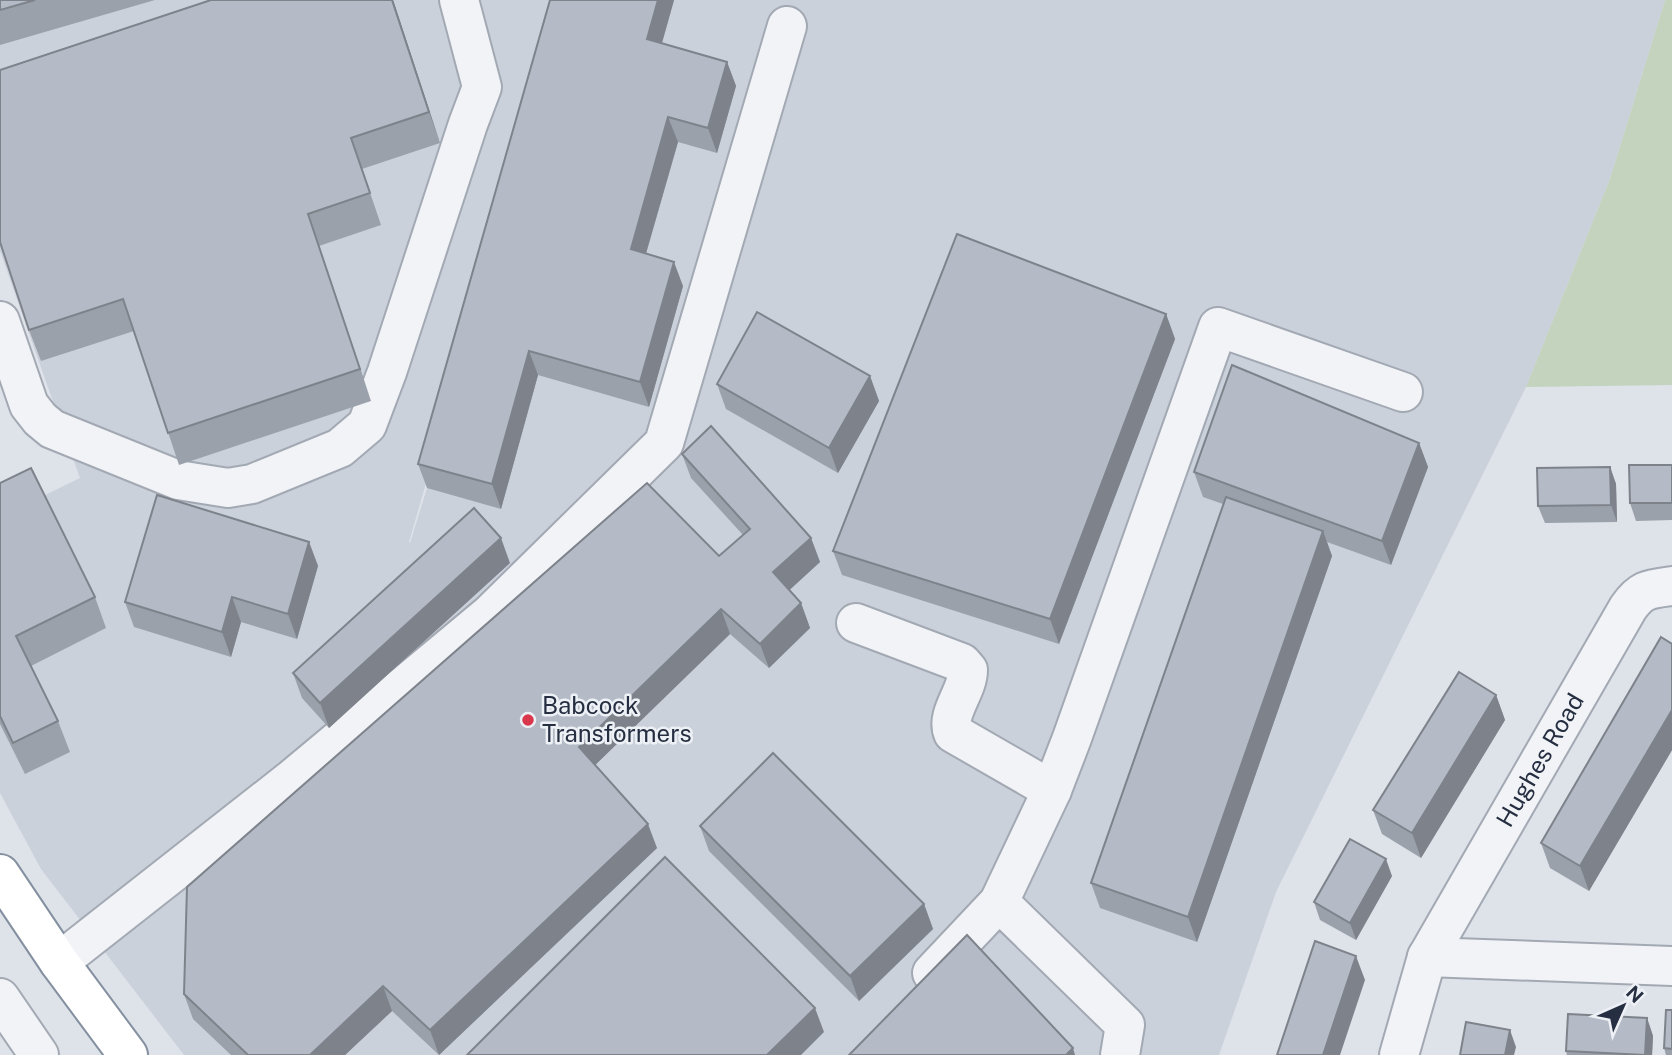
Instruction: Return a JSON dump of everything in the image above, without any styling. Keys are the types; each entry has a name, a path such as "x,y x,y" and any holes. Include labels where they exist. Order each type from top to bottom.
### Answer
{"highway":[{"path":"0,874 59,962 128,1055"}],"street":[{"path":"0,321 29,405 40,419 52,429 178,480 228,488 252,484 340,448 367,425 482,87 459,0"},
{"path":"59,962 292,779 490,614 664,443 787,26"},
{"path":"908,998 999,902 1052,790 1218,327 1404,392"},
{"name":"Hughes Road","path":"1399,1055 1427,957 1628,608 1637,595 1650,589 1672,586"},
{"path":"856,623 962,663 968,670 968,680 951,718 953,733 1052,790"},
{"path":"999,902 1125,1025 1120,1055"},
{"path":"1427,957 1672,966"},
{"path":"0,998 39,1055"}],"shaded area":[{"path":"0,0 1665,0 1610,179 1526,387 1276,892 1219,1055 184,1055 41,869 0,793 0,517 80,478 0,251","holes":["529,127 427,488 410,543"]}],"green space":[{"path":"1665,0 1672,0 1672,385 1526,387 1610,179"}],"building":[{"path":"0,0 35,0 0,10"},
{"path":"211,0 392,0 429,112 351,138 370,193 308,214 360,369 168,433 123,299 29,330 0,242 0,70"},
{"path":"550,0 658,0 647,39 727,62 708,128 668,117 631,249 674,262 640,382 529,351 492,484 418,464"},
{"path":"957,234 1166,314 1050,619 833,551"},
{"path":"757,312 870,376 829,448 717,384"},
{"path":"1232,365 1419,443 1382,541 1194,472"},
{"name":"Babcock Transformers","path":"711,426 811,538 773,572 801,603 760,644 721,609 579,747 648,824 430,1030 383,986 310,1055 248,1055 184,994 187,887 647,483 719,556 750,529 682,454"},
{"path":"1629,465 1672,465 1672,503 1630,503"},
{"path":"1610,467 1611,505 1538,506 1537,468"},
{"path":"31,468 95,597 16,636 58,721 13,743 0,716 0,483"},
{"path":"157,495 309,542 288,614 232,597 222,632 125,602"},
{"path":"1226,497 1323,531 1188,917 1091,883"},
{"path":"474,508 501,538 320,703 293,673"},
{"path":"1661,637 1672,644 1672,710 1580,866 1541,843"},
{"path":"1459,672 1496,695 1412,833 1373,810"},
{"path":"773,753 924,904 850,976 700,826"},
{"path":"1350,839 1386,859 1350,923 1314,902"},
{"path":"665,857 815,1008 767,1055 467,1055"},
{"path":"967,935 1073,1048 1066,1055 849,1055"},
{"path":"1315,941 1356,956 1323,1055 1277,1055"},
{"path":"1666,1010 1672,1010 1672,1049 1664,1048"},
{"path":"1568,1014 1647,1018 1645,1055 1566,1051"},
{"path":"1466,1022 1510,1030 1505,1055 1460,1055"}],"place":[{"name":"Babcock Transformers","path":"528,720"}]}
